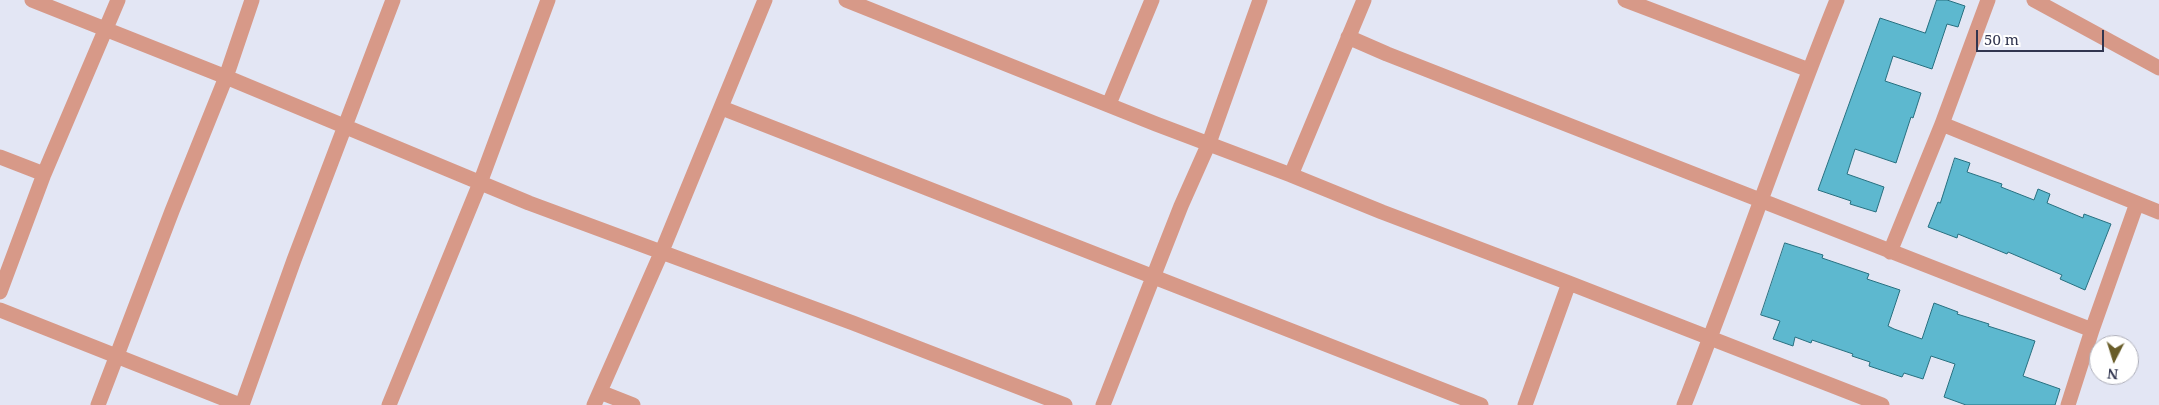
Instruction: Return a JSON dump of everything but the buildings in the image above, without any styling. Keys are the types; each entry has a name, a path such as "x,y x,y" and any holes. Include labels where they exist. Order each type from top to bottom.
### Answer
{"street":[{"path":"32,0 226,77 480,183 1065,405"},
{"path":"0,292 44,174 118,0"},
{"path":"98,405 172,211 226,77 252,0"},
{"path":"0,310 241,405 393,0"},
{"path":"389,405 480,183 548,0"},
{"path":"633,405 597,399 662,252 765,0"},
{"path":"846,0 1156,124 1209,142 1382,212 1882,405"},
{"path":"1109,104 1152,0"},
{"path":"1103,405 1152,278 1209,142 1260,0"},
{"path":"1291,175 1364,0"},
{"path":"1625,0 1809,70"},
{"path":"1684,405 1837,0"},
{"path":"1890,252 1942,124 1988,0"},
{"path":"2034,0 2159,68"},
{"path":"1348,37 1394,57 1762,202 2092,330"},
{"path":"722,108 1152,278 1481,405"},
{"path":"1942,124 2159,212"},
{"path":"0,157 44,174"},
{"path":"2068,405 2092,330 2137,203"},
{"path":"1524,405 1569,283"}]}
